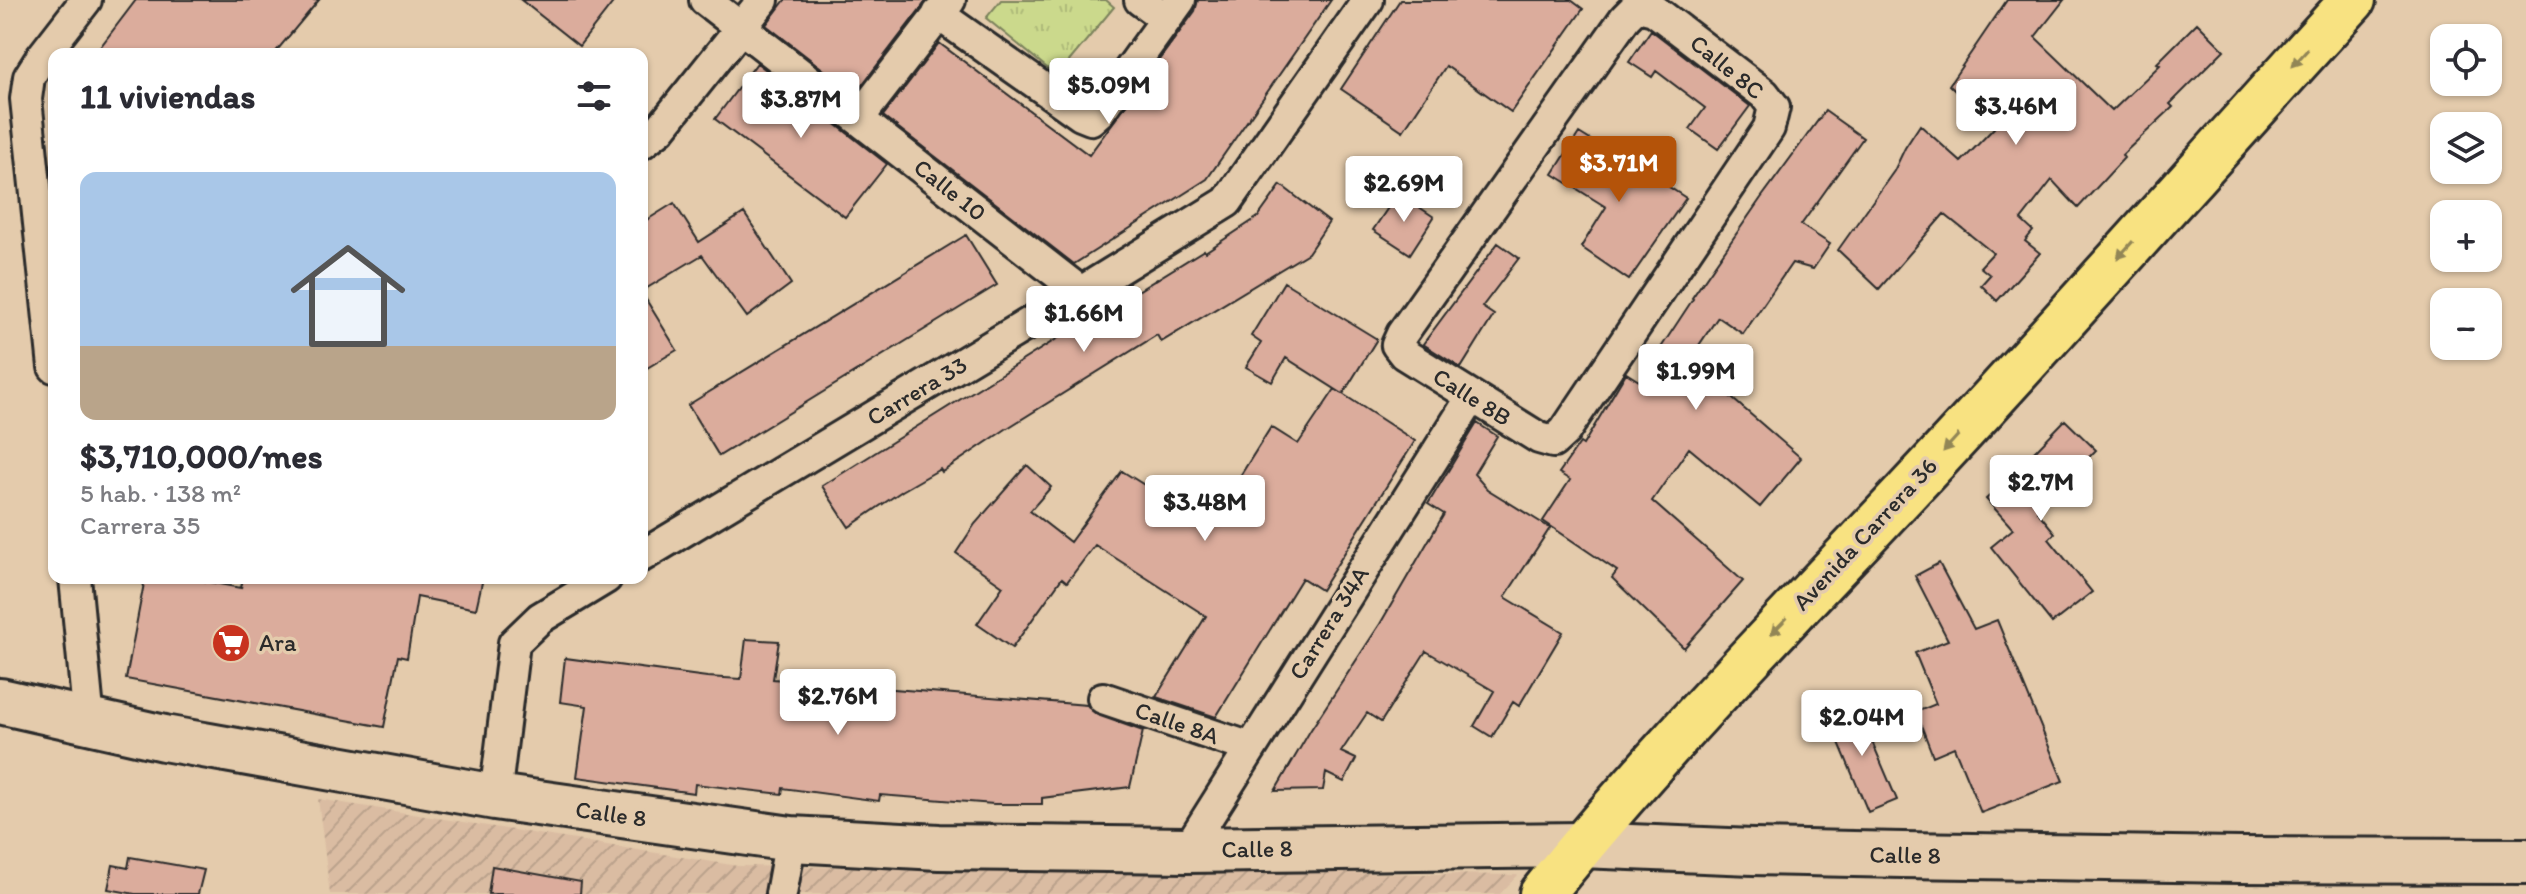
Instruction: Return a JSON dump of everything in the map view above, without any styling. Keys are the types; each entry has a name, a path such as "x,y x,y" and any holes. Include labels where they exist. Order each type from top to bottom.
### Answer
{"main road":[{"name":"Avenida Carrera 36","path":"1542,894 1581,845 1712,697 1910,488 2353,0"},
{"name":"Calle 8","path":"0,701 164,738 495,797 791,839 939,847 1187,850 1581,845 2239,860 2526,861"}],"street":[{"path":"49,48 86,0"},
{"name":"Calle 10","path":"705,0 1081,292"},
{"path":"648,138 660,129 763,0"},
{"path":"858,119 944,7 1081,115 1091,119 1173,10 1140,0"},
{"name":"Carrera 33","path":"648,552 1227,202 1365,1"},
{"name":"Calle 8C","path":"1397,345 1625,18 1637,6 1654,10 1764,94 1774,107 1769,128 1565,431 1553,442"},
{"path":"48,49 29,77 26,99 48,267"},
{"name":"Calle 8B","path":"1397,345 1404,354 1472,397 1539,438 1553,442"},
{"name":"Carrera 34A","path":"1187,850 1472,397"},
{"path":"76,584 89,722"},
{"path":"495,797 514,643 540,618 596,584"},
{"name":"Calle 8A","path":"1103,698 1251,748"},
{"path":"781,894 791,839"}],"shaded area":[{"path":"318,799 738,866 1518,875 1500,894 330,894"}],"green space":[{"path":"1001,0 1106,0 1114,7 1057,76 986,18"}],"building":[{"path":"136,0 319,0 279,48 100,48"},
{"path":"521,0 615,0 579,46"},
{"path":"785,0 927,0 855,94 766,25"},
{"path":"1198,0 1331,0 1207,179 1074,264 883,116 939,43 1089,155 1195,11"},
{"path":"1400,0 1571,0 1583,9 1511,112 1446,66 1403,131 1341,89"},
{"path":"2007,0 2064,0 2035,37 2112,111 2160,65 2157,63 2197,23 2224,50 2170,104 2173,107 2122,155 2124,158 2078,208 2052,180 2021,220 2033,231 2025,241 2040,253 1997,301 1981,285 1990,275 1980,267 1993,253 1944,214 1879,289 1838,250 1894,171 1920,125 1961,162 1994,128 1949,85"},
{"path":"1651,30 1750,106 1718,149 1690,129 1705,108 1656,71 1652,77 1629,62"},
{"path":"757,63 887,164 845,217 715,119"},
{"path":"1825,111 1863,138 1801,225 1830,244 1813,269 1792,263 1743,334 1718,317 1685,366 1726,393 1801,458 1760,507 1689,448 1652,501 1743,581 1684,648 1612,578 1617,571 1543,521 1570,480 1559,473 1580,443 1583,445 1626,373 1639,381 1692,298"},
{"path":"1579,133 1686,198 1629,280 1581,247 1606,207 1553,174"},
{"path":"1281,185 1329,222 1308,253 1161,342 1157,335 942,472 940,469 902,491 849,527 822,486 1111,305 1205,252 1258,217"},
{"path":"1398,193 1434,217 1410,254 1373,230"},
{"path":"674,203 699,242 744,213 791,284 747,317 702,255 648,287 648,219"},
{"path":"966,235 997,285 719,456 688,405"},
{"path":"1498,243 1519,258 1482,307 1494,315 1461,368 1423,344"},
{"path":"1284,282 1377,339 1343,394 1286,358 1272,382 1246,367 1261,343 1251,336"},
{"path":"648,303 677,350 648,367"},
{"path":"1335,389 1415,441 1321,590 1302,578 1216,717 1156,697 1206,616 1095,545 1067,582 1062,578 1012,648 977,624 1003,586 956,553 975,524 1027,465 1051,487 1030,511 1070,542 1122,471 1202,521 1207,515 1213,519 1271,427 1298,444"},
{"path":"2065,420 2096,450 2037,511 2055,533 2049,539 2092,592 2052,623 1991,547 2013,529 1986,499 2035,455 2034,452"},
{"path":"1477,423 1497,436 1474,474 1487,489 1550,528 1505,597 1563,632 1519,706 1513,702 1492,737 1474,726 1494,691 1426,651 1381,722 1367,713 1341,752 1356,759 1344,782 1326,773 1323,790 1275,791 1380,624 1444,514 1428,504"},
{"path":"1939,563 1974,629 1997,620 2063,781 1981,813 1954,747 1933,756 1916,712 1936,704 1915,653 1948,640 1915,576"},
{"name":"Ara","path":"144,584 220,584 241,588 242,584 482,584 476,609 417,597 407,658 398,656 384,727 126,679"},
{"path":"746,639 779,641 773,679 1087,705 1097,715 1143,731 1130,787 1042,798 1042,804 994,804 880,795 879,801 783,788 782,794 695,784 694,793 577,777 587,706 560,702 565,658 741,679"},
{"path":"1856,704 1897,800 1868,812 1828,716"},
{"path":"130,857 204,870 198,894 135,894 108,889 113,865 128,868"},
{"path":"492,866 581,882 580,894 488,894"}],"place":[{"name":"Ara","path":"231,643"}]}
